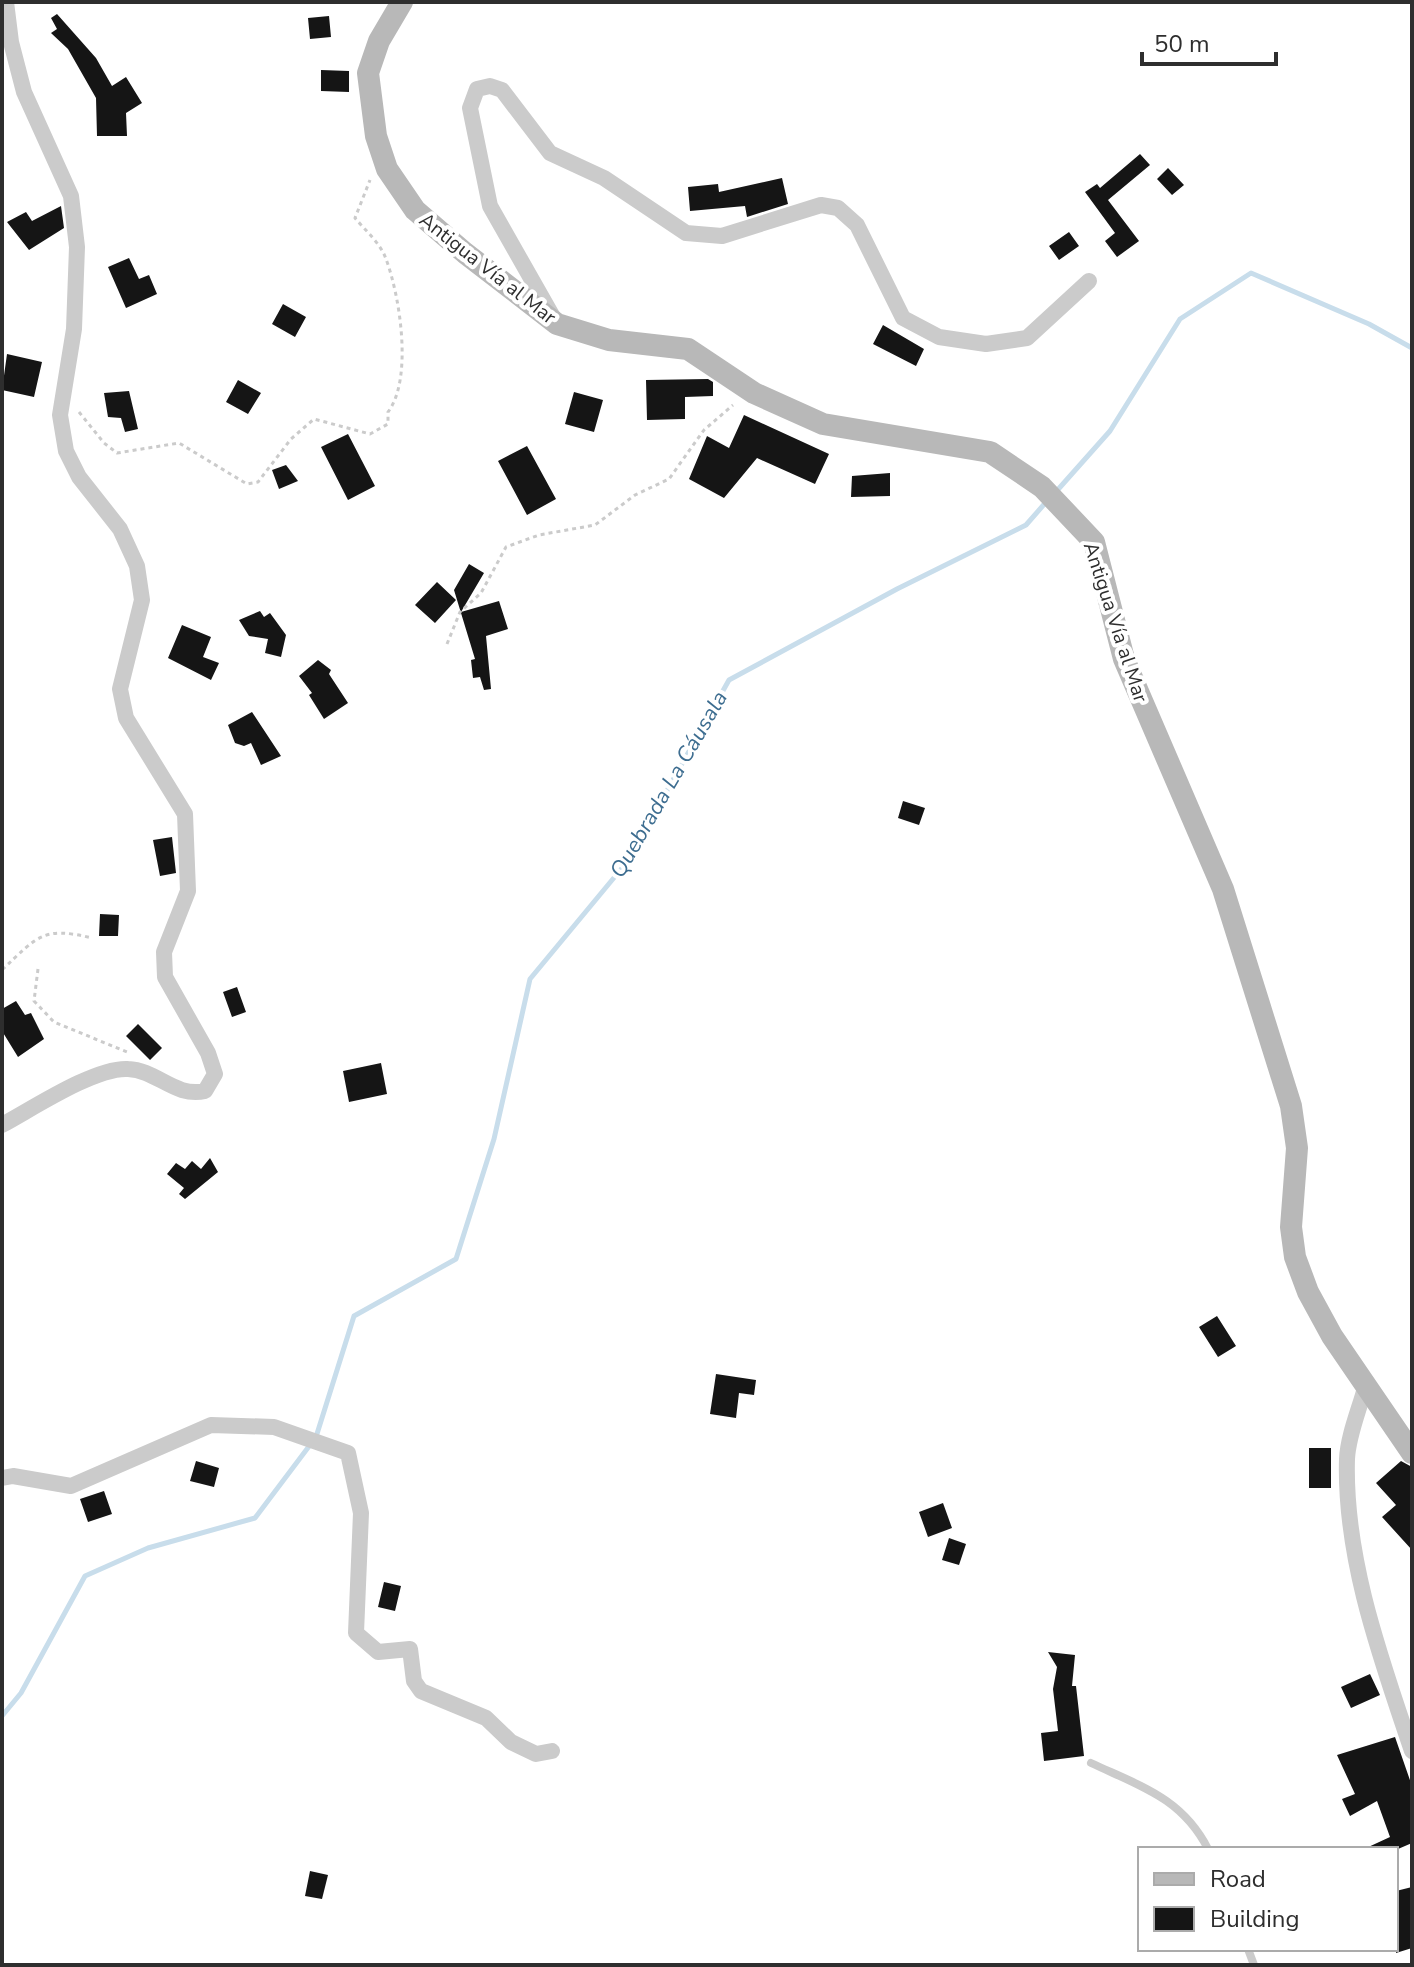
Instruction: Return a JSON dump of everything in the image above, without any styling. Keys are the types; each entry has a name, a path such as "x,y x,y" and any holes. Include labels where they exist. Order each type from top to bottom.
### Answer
{"main road":[{"name":"Antigua Vía al Mar","path":"402,2 379,41 368,73 370,110 383,157 415,210 557,324 609,340 688,349 754,393 823,424 990,452 1043,488 1094,542 1124,659 1223,889 1291,1106 1297,1148 1291,1227 1295,1257 1326,1325 1365,1388 1412,1453"}],"street":[{"path":"2,1125 105,1073 127,1068 146,1073 190,1095 205,1091 215,1074 208,1053 165,977 164,952 188,891 185,814 126,718 120,689 142,600 137,566 120,529 79,477 66,451 60,415 74,329 77,247 71,196 24,92 11,42 6,2"},
{"path":"557,324 490,206 470,108 477,89 490,86 502,90 550,153 604,178 686,233 722,236 821,205 838,208 857,225 903,318 939,337 986,344 1027,338 1089,281"},
{"path":"1365,1388 1347,1457 1350,1507 1359,1568 1380,1656 1412,1751"},
{"path":"2,1478 13,1476 71,1486 211,1425 274,1427 348,1453 361,1513 356,1633 378,1652 410,1649 414,1681 421,1691 486,1718 511,1742 536,1754 552,1751"}],"lane":[{"path":"1091,1763 1166,1798 1195,1825 1207,1847"}],"path":[{"path":"64,388 85,422 117,453 179,443 247,484 258,482 291,439 314,419 370,434 388,424 388,412 397,400 403,366 395,295 385,255 355,218 383,157"},
{"path":"447,644 460,612 481,593 506,547 539,535 595,525 635,495 669,479 704,430 725,410 754,393"},
{"path":"2,970 48,933 60,930 92,938"},
{"path":"38,969 34,1001 54,1022 125,1051 146,1073"}],"building":[{"path":"57,14 96,58 112,86 126,77 142,103 126,113 127,136 97,136 96,98 68,49 51,33 57,29 51,18"},
{"path":"329,16 331,37 310,39 308,18"},
{"path":"321,70 349,71 349,92 321,91"},
{"path":"1140,154 1150,165 1108,200 1139,241 1117,257 1105,241 1115,233 1085,192 1097,184 1100,188"},
{"path":"1168,168 1184,185 1172,195 1157,179"},
{"path":"782,178 788,204 747,217 745,206 690,211 688,187 718,184 719,192"},
{"path":"61,206 64,228 29,250 7,222 26,212 32,221"},
{"path":"1069,232 1079,246 1059,260 1049,246"},
{"path":"129,258 139,279 149,275 157,294 126,308 108,267"},
{"path":"283,304 306,317 295,337 272,324"},
{"path":"883,325 924,349 916,366 873,344"},
{"path":"7,354 42,362 34,397 2,390"},
{"path":"708,379 713,382 713,396 685,397 685,419 647,420 646,380"},
{"path":"238,380 261,393 248,414 226,402"},
{"path":"129,391 138,429 125,432 121,418 108,417 104,393"},
{"path":"574,392 603,400 594,432 565,424"},
{"path":"744,415 829,454 815,484 757,458 724,498 689,479 707,436 729,448"},
{"path":"348,434 375,486 348,500 321,447"},
{"path":"527,446 556,499 527,515 498,461"},
{"path":"286,465 298,481 279,489 272,470"},
{"path":"890,473 890,496 851,497 852,476"},
{"path":"469,564 484,573 461,612 499,601 508,629 486,636 491,689 484,690 480,677 473,678 471,660 475,659 454,590"},
{"path":"437,582 456,600 435,623 415,605"},
{"path":"260,611 264,617 270,613 286,635 281,657 265,653 268,639 249,636 239,620"},
{"path":"182,625 211,637 203,657 219,663 211,680 168,658"},
{"path":"318,660 331,670 329,674 348,703 324,719 309,695 312,693 299,676"},
{"path":"252,712 281,756 261,765 251,743 244,746 235,743 228,725"},
{"path":"903,801 925,808 919,825 898,818"},
{"path":"172,837 176,873 160,876 153,840"},
{"path":"100,914 119,915 118,936 99,936"},
{"path":"237,987 246,1012 232,1017 223,992"},
{"path":"16,1001 25,1015 31,1013 44,1039 18,1057 2,1031 2,1009"},
{"path":"138,1024 162,1048 150,1060 126,1036"},
{"path":"381,1063 387,1094 349,1102 343,1071"},
{"path":"210,1158 218,1172 185,1199 179,1194 184,1188 167,1174 176,1163 185,1169 192,1161 201,1169"},
{"path":"1217,1316 1236,1346 1218,1357 1199,1327"},
{"path":"716,1374 756,1380 754,1395 739,1393 736,1418 710,1414"},
{"path":"1309,1448 1331,1448 1331,1488 1309,1488"},
{"path":"196,1461 219,1468 214,1487 190,1481"},
{"path":"1401,1461 1412,1467 1412,1550 1382,1517 1396,1505 1376,1483"},
{"path":"104,1491 112,1514 88,1522 80,1499"},
{"path":"943,1503 952,1528 928,1537 919,1512"},
{"path":"949,1538 966,1544 959,1565 942,1560"},
{"path":"384,1582 401,1586 395,1611 378,1607"},
{"path":"1048,1652 1075,1655 1072,1686 1076,1686 1084,1756 1044,1761 1041,1733 1058,1731 1053,1689 1057,1667"},
{"path":"1370,1674 1380,1695 1351,1708 1341,1687"},
{"path":"1395,1737 1412,1786 1412,1843 1398,1849 1368,1847 1390,1837 1377,1801 1350,1816 1342,1799 1355,1794 1337,1755"},
{"path":"310,1871 328,1875 322,1899 305,1896"},
{"path":"1412,1887 1412,1948 1396,1953 1398,1951 1398,1890"}],"waterway":[{"name":"Quebrada La Cáusala","path":"1054,494 1110,431 1180,319 1251,273 1369,324 1412,348"},
{"name":"Quebrada La Cáusala","path":"2,1716 21,1693 85,1576 148,1548 255,1518 316,1437 354,1316 456,1259 494,1139 530,979 627,862 729,680 897,589 1026,525 1047,501"}]}
